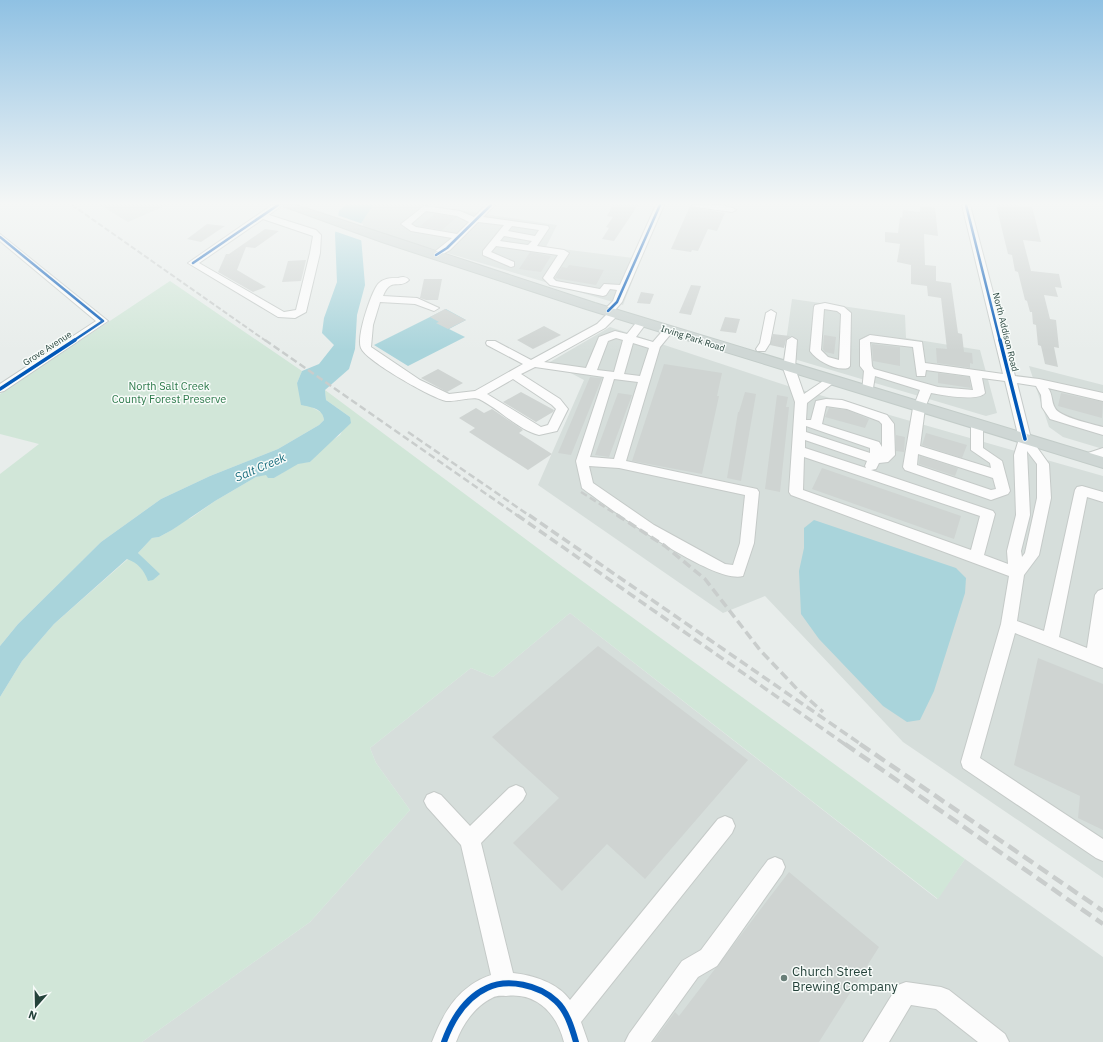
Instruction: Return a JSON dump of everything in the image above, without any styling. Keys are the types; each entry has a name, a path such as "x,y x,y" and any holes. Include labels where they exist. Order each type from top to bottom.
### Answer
{"main road":[{"name":"Irving Park Road","path":"432,254 502,277 548,287 568,298 789,368 1103,463"}],"street":[{"name":"Grove Avenue","path":"0,389 103,321 20,254"},
{"path":"207,254 193,263 282,315 295,315 301,312 315,254"},
{"path":"487,254 509,263 511,269 502,277"},
{"path":"489,272 509,263 515,254"},
{"path":"564,254 548,278 548,287 579,288 603,293 607,286 623,288"},
{"path":"404,280 385,283 377,298 365,343 366,348 435,393 454,398 479,394 601,326 617,302 638,254"},
{"name":"North Addison Road","path":"978,254 1025,439"},
{"path":"568,298 579,288"},
{"path":"377,298 416,301 434,308"},
{"path":"801,402 834,382 844,366 846,313 840,309 819,307 815,351 824,359 844,366"},
{"path":"761,349 765,343 771,313"},
{"path":"582,461 619,464 752,492 747,543 738,572 722,569 649,529 586,485 582,461 629,339 643,321"},
{"path":"619,464 655,346 669,330"},
{"path":"588,332 603,339"},
{"path":"590,372 603,339 615,334 655,346"},
{"path":"975,373 979,393 969,394 925,387 870,371 866,366 866,338 918,344 920,366 925,387 919,408 910,467 991,496 1002,491 996,461 977,450 977,425"},
{"path":"792,340 789,368 801,402 796,492 1017,573"},
{"path":"491,343 532,364 645,380"},
{"path":"920,366 1039,382 1103,397"},
{"path":"868,392 870,371"},
{"path":"479,394 539,431 553,428 562,410 556,402 513,374"},
{"path":"1039,382 1047,395 1048,407 1054,416 1103,431"},
{"path":"799,428 875,459 883,459 889,455 888,424 883,418 837,403 824,402 820,404 816,425"},
{"path":"799,428 816,425 875,445 877,449 875,459 867,473"},
{"path":"1017,573 1032,555 1044,498 1043,464 1025,439"},
{"path":"1025,439 1020,455 1023,516 1014,551 1017,573 1009,624 970,762 1103,851"},
{"path":"914,448 999,475"},
{"path":"798,450 988,514 976,558"},
{"path":"1087,458 1103,452"},
{"path":"1050,640 1082,490 1103,497"},
{"path":"1009,624 1098,659 1103,596"},
{"path":"470,840 516,794"},
{"path":"434,801 470,840 505,985"},
{"path":"568,1020 726,826"},
{"path":"637,1042 690,969 709,958 775,867"},
{"path":"444,1042 449,1028 464,1005 487,988 511,984 535,988 557,1002 572,1028 576,1042"},
{"path":"876,1042 906,993 941,998 997,1042"}],"shaded area":[{"path":"449,254 598,254 641,259 623,305"},
{"path":"792,299 905,315 906,338 980,350 997,413 986,416 784,356"},
{"path":"610,327 788,386 1103,476 1103,878 903,742 765,596 723,613 538,485 584,380 550,362"},
{"path":"1029,366 1103,385 1103,449 1063,437 1049,427"},
{"path":"570,613 937,899 965,859 1103,957 1103,1042 142,1042 310,922 410,810 376,763 370,748 471,668 493,677"}],"green space":[{"name":"North Salt Creek County Forest Preserve","path":"170,281 302,371 297,383 309,405 321,413 324,420 319,425 278,449 210,476 161,499 101,542 18,624 0,646 0,474 39,444 0,434 0,394"},
{"path":"325,390 563,567 965,859 938,899 570,613 493,677 471,668 370,748 376,763 410,810 310,922 142,1042 0,1042 0,697 22,661 54,624 128,559 136,562 146,574 159,575 138,553 152,538 159,537 172,530 215,501 256,477 266,474 274,478 298,463 310,462 327,444 340,435 350,417 326,400"}],"water":[{"name":"Salt Creek","path":"336,254 362,254 365,285 357,315 355,349 349,369 325,390 326,400 350,417 351,423 310,462 298,464 274,478 268,478 266,475 256,477 215,501 172,530 159,537 152,538 138,553 160,574 153,580 148,581 145,573 140,567 127,559 54,624 22,661 0,697 0,646 18,624 101,542 161,499 210,476 278,449 319,425 324,420 319,411 312,407 301,405 297,383 302,371 319,364 334,345 322,333 324,318 337,282"},
{"path":"446,309 466,320 449,329 465,337 408,366 374,345"},
{"path":"814,520 956,568 966,578 965,593 934,691 920,720 907,722 883,706 819,639 801,614 799,571 804,548 804,528"}],"building":[{"path":"226,254 243,254 237,270 266,287 253,292 218,272"},
{"path":"529,254 551,256 541,272 519,269"},
{"path":"898,254 925,254 925,265 936,266 936,281 951,283 958,333 962,334 964,352 972,353 973,364 970,363 970,368 937,363 936,348 947,349 941,298 928,296 927,286 911,284 911,265 897,262"},
{"path":"1008,254 1027,254 1031,271 1059,274 1062,288 1055,287 1058,297 1044,295 1050,319 1056,320 1059,348 1054,347 1058,367 1045,364 1041,346 1038,345 1036,325 1033,324 1032,312 1030,312 1027,301 1025,300 1018,272 1015,271 1012,255"},
{"path":"306,260 301,281 282,282 288,261"},
{"path":"569,265 604,270 596,285 555,278 562,267 567,268"},
{"path":"424,279 442,279 438,300 426,300 420,298"},
{"path":"691,285 701,286 691,315 679,313"},
{"path":"641,292 654,294 650,304 637,303"},
{"path":"445,309 466,320 448,329 436,323 439,322 430,317"},
{"path":"725,317 740,319 736,333 720,331"},
{"path":"544,326 561,335 533,349 517,340"},
{"path":"773,334 790,336 786,340 784,348 770,345"},
{"path":"824,335 836,337 834,354 825,352 823,349"},
{"path":"872,344 900,347 900,366 873,361"},
{"path":"664,364 722,373 717,396 719,396 702,474 632,461"},
{"path":"438,369 463,383 447,392 421,378"},
{"path":"938,373 969,377 971,388 938,383"},
{"path":"590,377 602,378 571,455 558,453"},
{"path":"521,392 554,410 553,412 536,422 503,402"},
{"path":"745,392 756,394 741,481 727,478 738,412"},
{"path":"618,393 632,395 609,457 595,455"},
{"path":"1061,393 1103,402 1102,418 1058,406"},
{"path":"777,395 788,397 786,407 789,407 780,492 765,489"},
{"path":"476,408 484,413 492,409 523,430 519,433 552,454 528,470 469,432 475,428 459,418"},
{"path":"829,408 847,410 869,419 865,428 825,417"},
{"path":"926,433 967,445 962,458 922,445"},
{"path":"896,435 905,437 904,452 896,451"},
{"path":"920,456 958,468 955,476 919,464"},
{"path":"822,468 961,516 954,539 812,489"},
{"path":"598,646 748,760 645,879 607,844 562,891 513,843 559,798 492,737"},
{"path":"1038,658 1103,684 1103,830 1078,818 1080,796 1014,765"},
{"name":"Church Street Brewing Company","path":"789,872 879,947 819,1042 653,1042 675,1012 679,1016"}],"railway":[{"path":"141,254 266,341"},
{"path":"265,340 518,516"},
{"path":"408,432 530,516"},
{"path":"581,492 619,516"},
{"path":"517,515 846,745"},
{"path":"529,515 862,745"},
{"path":"617,515 665,546 705,579 760,650 797,689 823,712"},
{"path":"845,744 1103,924"},
{"path":"860,744 1103,911"}],"cycle path":[{"path":"0,389 103,321 20,254"},
{"path":"193,263 207,254"},
{"path":"608,311 617,302 638,254"},
{"path":"978,254 1025,439"},
{"path":"444,1042 460,1010 472,998 487,988 505,984 523,985 541,991 556,1001 569,1020 576,1042"}],"place":[{"name":"Church Street Brewing Company","path":"784,978"}]}
